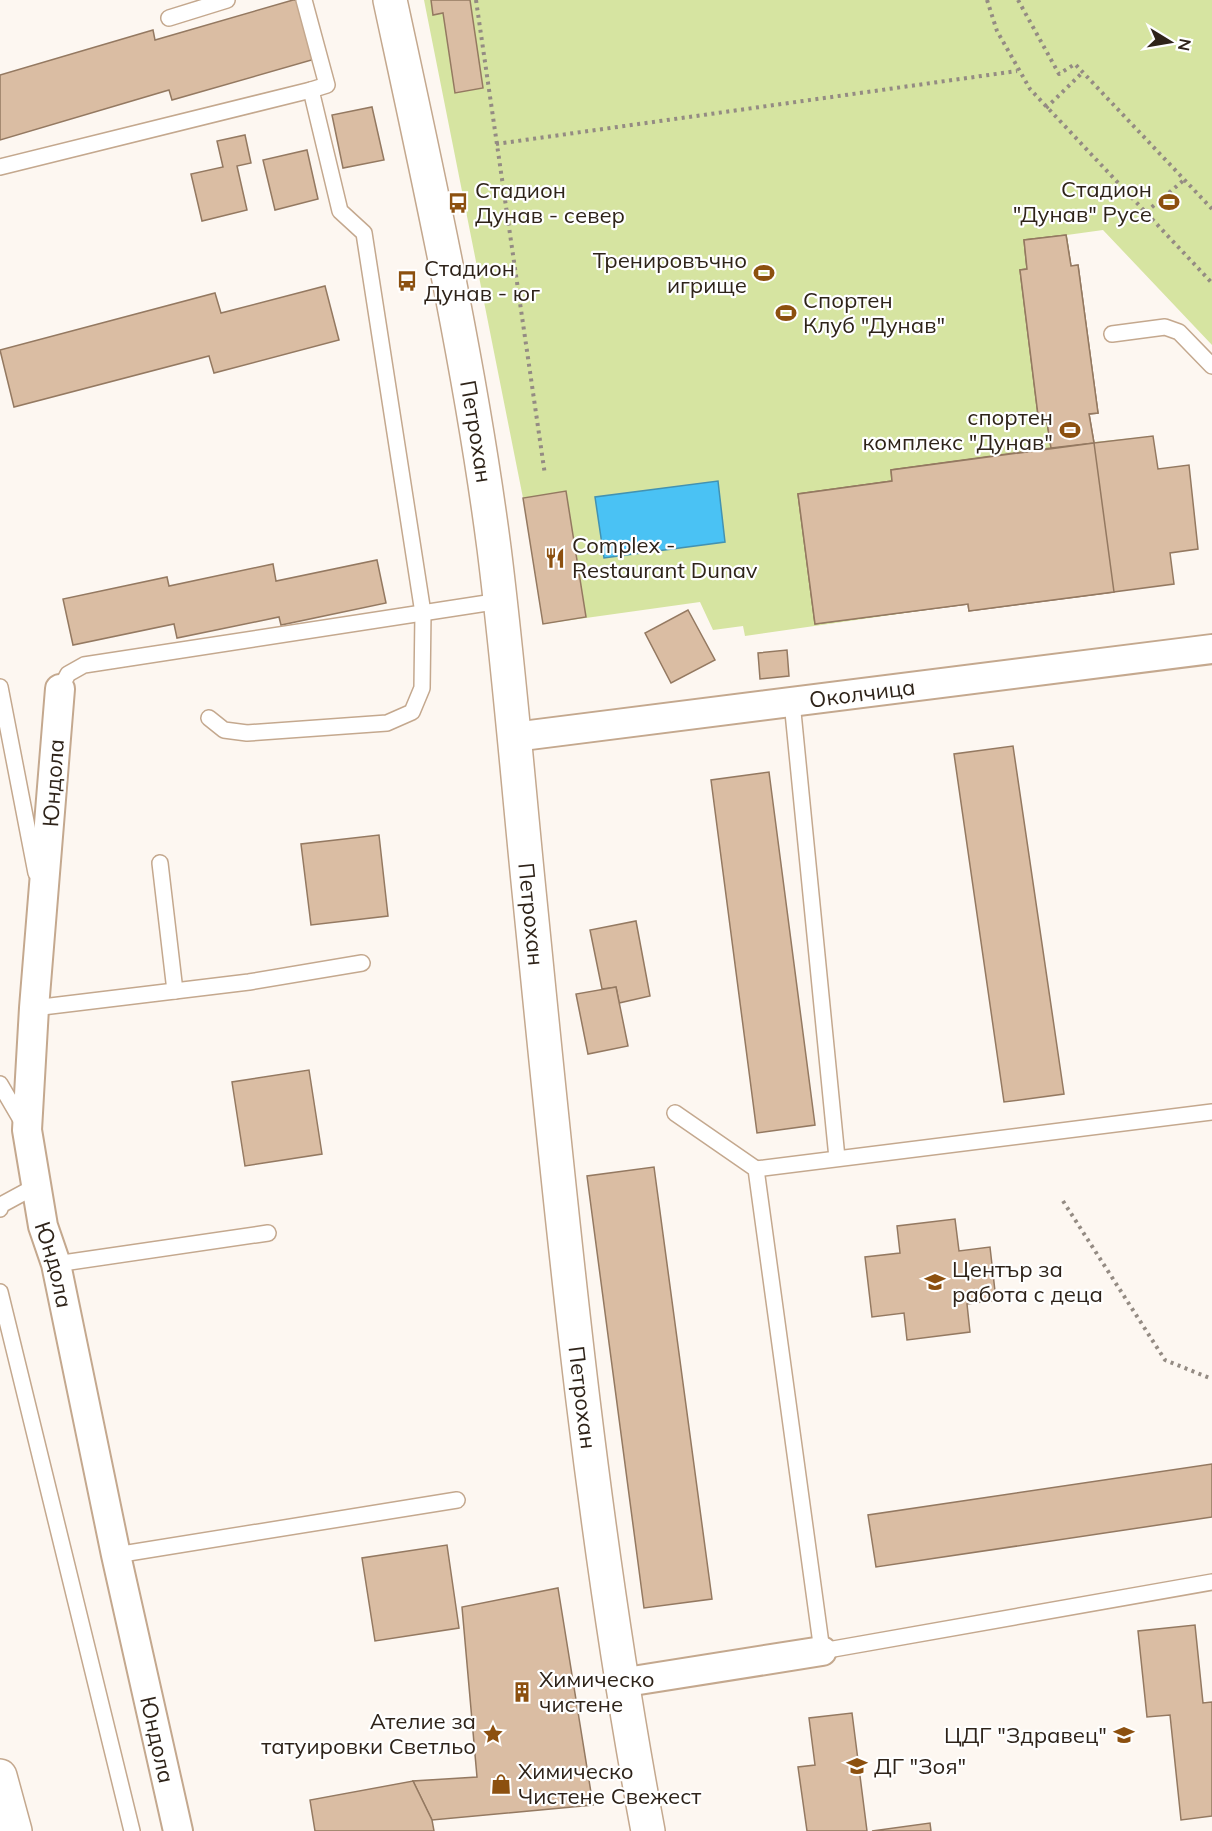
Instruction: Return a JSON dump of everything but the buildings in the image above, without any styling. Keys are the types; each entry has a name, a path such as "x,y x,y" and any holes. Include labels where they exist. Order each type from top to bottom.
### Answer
{"main road":[{"name":"Петрохан","path":"390,0 442,249 479,455 500,601 558,1174 594,1491 620,1683 648,1831"},
{"path":"0,1776 15,1831"}],"street":[{"name":"Околчица","path":"514,737 1212,649"},
{"name":"Юндола","path":"60,689 34,1008 27,1130 43,1226 56,1264 116,1555 177,1831"},
{"path":"620,1683 822,1651"}],"lane":[{"path":"168,18 227,0"},
{"path":"0,167 327,85 304,0"},
{"path":"209,718 224,730 247,733 387,723 412,712 422,688 423,613 364,233 340,211 311,90"},
{"path":"1112,334 1165,327 1179,332 1212,366"},
{"path":"60,689 68,674 84,665 500,601"},
{"path":"0,687 43,912"},
{"path":"792,702 837,1158"},
{"path":"160,863 175,991"},
{"path":"34,1008 249,982 362,963"},
{"path":"0,1084 27,1130"},
{"path":"675,1113 756,1169 1212,1112"},
{"path":"756,1169 822,1651 1212,1582"},
{"path":"0,1209 1,1205 36,1186"},
{"path":"56,1264 268,1233"},
{"path":"0,1292 132,1831"},
{"path":"116,1555 457,1500"}],"path":[{"path":"476,0 545,475"},
{"path":"987,0 997,31 1017,71 1046,108 1212,283"},
{"path":"1018,0 1059,74 1075,64 1212,209"},
{"path":"496,144 1017,71"},
{"path":"1046,108 1082,73"},
{"path":"1146,212 1184,180"},
{"path":"1063,1201 1165,1360 1212,1379"}],"green space":[{"name":"Спортен Клуб \"Дунав\"","path":"424,0 1212,0 1212,345 1103,230 1067,235 1071,265 1078,265 1098,413 1089,414 1094,442 1153,436 1158,469 1189,465 1198,549 1170,553 1174,584 969,611 968,604 745,636 743,626 713,630 700,602 543,624 523,498"}],"water":[{"path":"718,481 725,542 604,558 595,497"}],"place":[{"name":"Стадион \"Дунав\" Русе","path":"1169,202"},
{"name":"Стадион Дунав - север","path":"458,203"},
{"name":"Тренировъчно игрище","path":"764,273"},
{"name":"Стадион Дунав - юг","path":"407,281"},
{"name":"Спортен Клуб \"Дунав\"","path":"786,313"},
{"name":"спортен комплекс \"Дунав\"","path":"1070,430"},
{"name":"Complex - Restaurant Dunav","path":"555,558"},
{"name":"Център за работа с деца","path":"935,1282"},
{"name":"Химическо чистене","path":"522,1692"},
{"name":"Ателие за татуировки Светльо","path":"493,1734"},
{"name":"ЦДГ \"Здравец\"","path":"1124,1735"},
{"name":"ДГ \"Зоя\"","path":"857,1766"},
{"name":"Химическо Чистене Свежест","path":"501,1784"}]}
